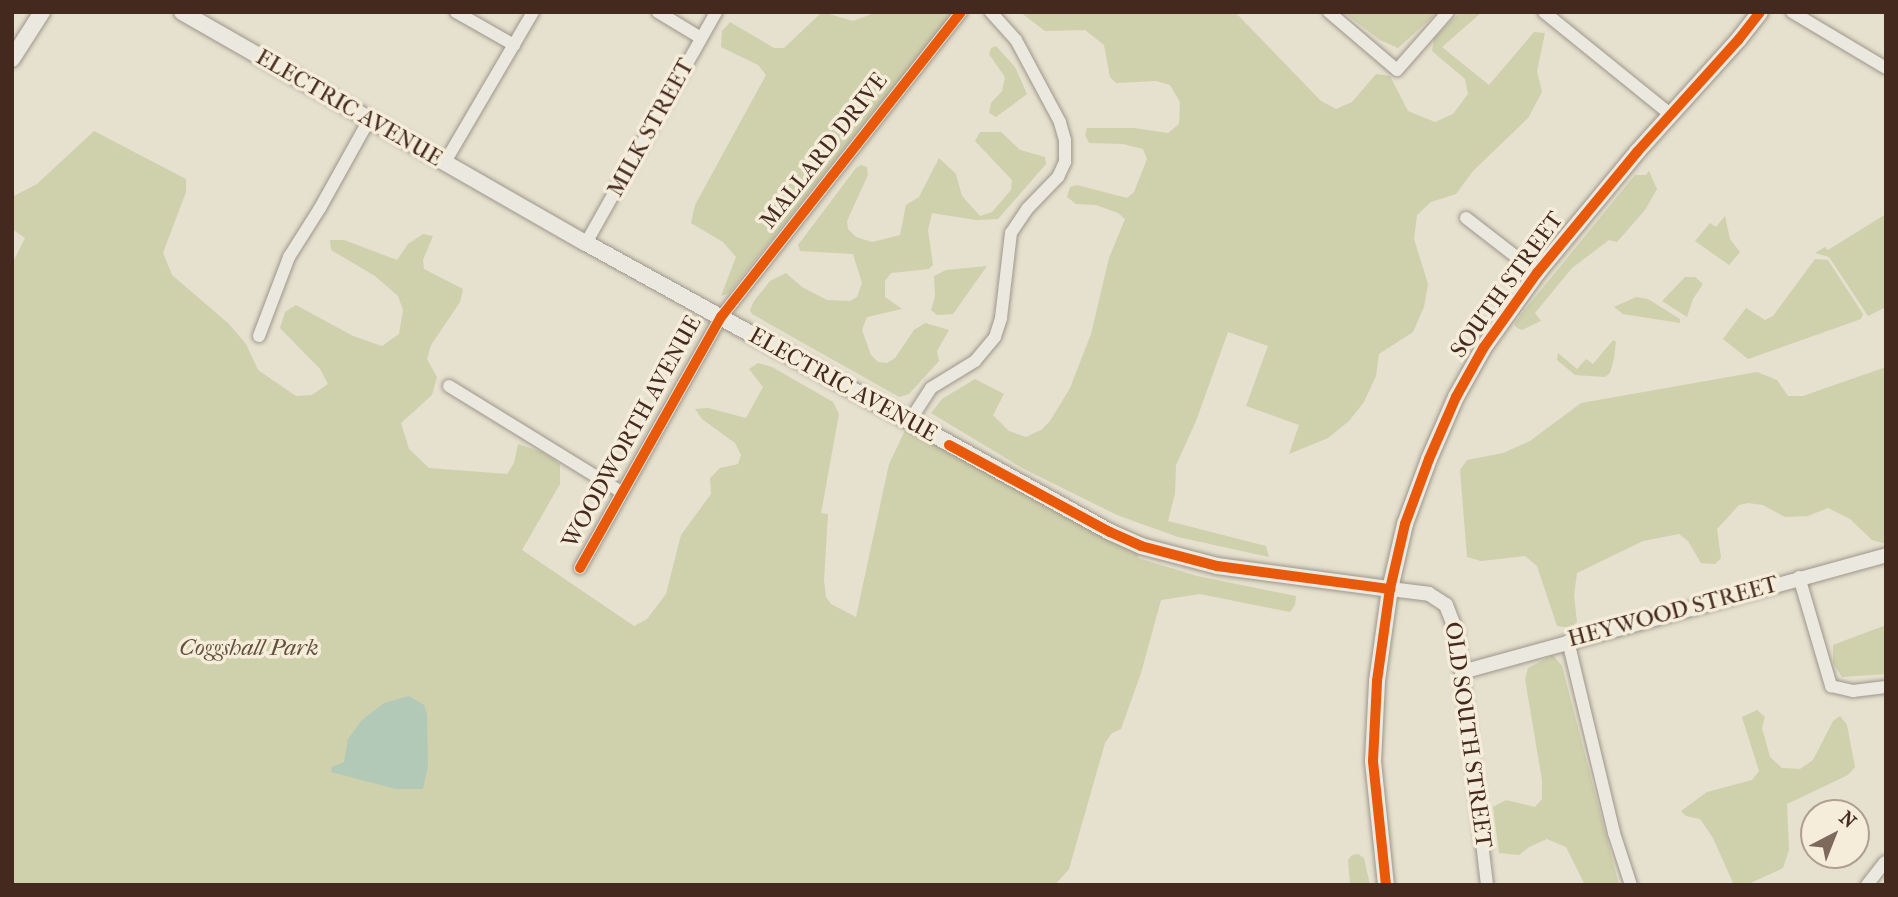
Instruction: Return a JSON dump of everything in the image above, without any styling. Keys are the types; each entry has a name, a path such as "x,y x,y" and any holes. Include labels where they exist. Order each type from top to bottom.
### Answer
{"main road":[{"path":"12,59 42,12"},
{"name":"ELECTRIC AVENUE","path":"182,12 586,243 1098,526 1141,546 1217,566 1390,589"},
{"name":"SOUTH STREET","path":"1386,885 1373,761 1377,681 1390,589 1405,524 1456,397 1485,347 1537,273 1760,12"}],"street":[{"path":"456,12 514,44"},
{"path":"445,162 533,12"},
{"path":"658,12 701,38"},
{"name":"MILK STREET","path":"586,243 716,12"},
{"name":"MALLARD DRIVE","path":"721,317 961,12"},
{"path":"909,422 931,388 975,361 995,337 1001,318 1011,233 1027,209 1058,177 1065,162 1065,140 1060,122 1016,40 991,12"},
{"path":"1329,12 1397,70 1448,12"},
{"path":"1544,12 1671,115"},
{"path":"1792,12 1886,68"},
{"path":"259,336 289,257 369,120"},
{"path":"1466,218 1537,273"},
{"name":"WOODWORTH AVENUE","path":"580,568 721,317"},
{"path":"449,386 621,492"},
{"name":"HEYWOOD STREET","path":"1462,672 1886,555"},
{"path":"1799,577 1831,686 1853,691 1886,687"},
{"name":"OLD SOUTH STREET","path":"1390,589 1429,594 1446,606 1455,628 1487,885"},
{"path":"1568,641 1631,885"},
{"path":"1867,885 1885,862"}],"green space":[{"path":"822,12 853,21 877,12 953,12 728,294 721,296 736,257 723,242 691,223 695,205 766,75 758,65 721,47 722,31 730,22 774,48 784,48"},
{"path":"1020,12 1235,12 1321,101 1336,109 1352,102 1376,74 1390,76 1408,111 1435,122 1453,114 1468,94 1465,79 1432,51 1434,38 1460,12 1482,12 1442,47 1489,85 1534,32 1545,33 1537,71 1542,92 1528,118 1473,171 1456,194 1431,202 1417,215 1414,239 1428,284 1424,307 1413,332 1379,354 1376,376 1364,402 1349,421 1328,438 1289,454 1299,425 1246,406 1268,346 1228,332 1196,421 1176,465 1175,494 1168,521 1266,546 1269,557 1178,537 1117,515 1024,469 931,413 942,399 975,379 1004,394 993,415 1009,431 1026,437 1041,430 1050,421 1070,388 1091,334 1109,258 1125,219 1118,213 1096,205 1076,204 1067,197 1070,187 1077,185 1127,198 1134,192 1147,159 1143,149 1123,144 1089,143 1085,135 1087,128 1134,128 1168,133 1179,124 1180,102 1170,85 1156,81 1116,83 1110,77 1104,45 1085,30 1045,31"},
{"path":"1343,12 1438,12 1398,48 1380,40"},
{"path":"996,46 1015,67 1027,94 996,117 989,113 991,103 1002,91 1005,77 989,54 991,48"},
{"name":"Coggshall Park","path":"94,131 186,179 186,192 163,253 172,275 229,324 246,344 258,370 296,396 312,395 328,384 320,369 280,328 285,312 296,305 353,336 382,346 399,334 403,310 398,296 375,276 331,250 330,240 344,240 397,260 408,244 423,234 433,236 423,260 424,269 463,289 460,302 431,345 427,359 437,377 432,395 401,423 409,449 429,468 507,474 514,463 518,444 542,452 560,464 560,484 522,550 634,626 647,619 666,594 681,535 711,494 710,478 720,468 738,464 741,455 735,443 702,419 695,409 708,408 746,418 763,387 749,369 758,363 772,367 833,402 839,414 821,513 828,514 824,580 826,597 831,604 856,617 889,464 909,422 1141,546 1138,558 1197,576 1296,596 1295,605 1290,612 1200,594 1161,600 1141,673 1121,729 1112,733 1105,743 1069,869 1055,885 12,885 12,264 25,238 12,229 12,197 37,184"},
{"path":"980,132 1001,132 1020,150 1045,157 1046,164 998,219 976,220 932,213 928,230 933,265 929,269 891,273 885,281 885,297 902,309 867,317 862,330 871,355 878,362 887,363 895,358 914,330 925,323 949,330 937,351 939,361 909,394 899,397 752,314 750,310 754,301 770,281 786,273 802,287 827,300 850,301 857,297 862,283 853,254 800,251 798,245 861,165 867,167 868,175 847,221 848,229 856,237 872,242 900,235 906,205 919,197 939,158 956,174 962,196 980,216 992,212 1011,190 1012,180 975,141"},
{"path":"1649,171 1657,189 1645,210 1617,242 1609,240 1572,268 1535,313 1541,321 1522,330 1517,328 1514,324 1523,312 1635,175 1646,175"},
{"path":"1886,214 1886,307 1868,316 1829,257 1815,253 1825,247 1828,250"},
{"path":"1725,216 1730,239 1740,252 1729,265 1695,241 1710,223 1716,227"},
{"path":"1815,259 1828,260 1863,314 1861,319 1748,359 1723,339 1746,308 1765,320 1773,316"},
{"path":"987,266 953,314 937,315 931,310 935,296 934,276 946,270"},
{"path":"1685,277 1695,277 1703,284 1693,299 1687,317 1662,301"},
{"path":"1636,297 1648,299 1680,319 1680,323 1623,314 1614,307"},
{"path":"1613,340 1616,342 1614,358 1610,373 1605,377 1575,375 1557,360 1558,353 1577,369 1586,359 1593,364"},
{"path":"1886,367 1886,544 1872,540 1850,519 1828,508 1808,516 1785,517 1763,505 1739,505 1717,529 1721,558 1715,564 1701,563 1688,541 1679,534 1643,541 1577,573 1574,595 1577,622 1570,628 1557,626 1537,566 1525,556 1481,561 1467,557 1460,470 1467,460 1503,453 1530,441 1581,403 1757,372 1777,380 1788,396 1803,396"},
{"path":"1886,625 1886,674 1842,677 1833,663 1833,645"},
{"path":"1553,655 1562,666 1619,885 1585,885 1566,847 1547,839 1519,855 1499,853 1493,807 1506,800 1535,807 1542,799 1542,780 1525,679 1528,668"},
{"path":"1757,710 1765,717 1762,728 1770,757 1782,768 1800,769 1813,760 1833,721 1840,716 1847,725 1855,767 1848,775 1787,804 1789,850 1783,868 1746,885 1733,883 1713,838 1700,819 1686,816 1681,811 1707,792 1752,780 1759,771 1742,717"},
{"path":"1358,854 1364,858 1370,885 1350,885 1348,860 1352,855"}],"shaded area":[{"path":"409,696 424,705 427,715 428,765 423,789 396,789 331,772 332,767 344,762 348,739 362,720 384,703"}],"cycle path":[{"path":"580,568 721,317 961,12"},
{"path":"1386,885 1373,761 1377,681 1390,589 1405,524 1429,459 1456,397 1484,347 1537,273 1637,152 1760,12"},
{"path":"949,445 1141,546 1217,566 1390,589"}]}
